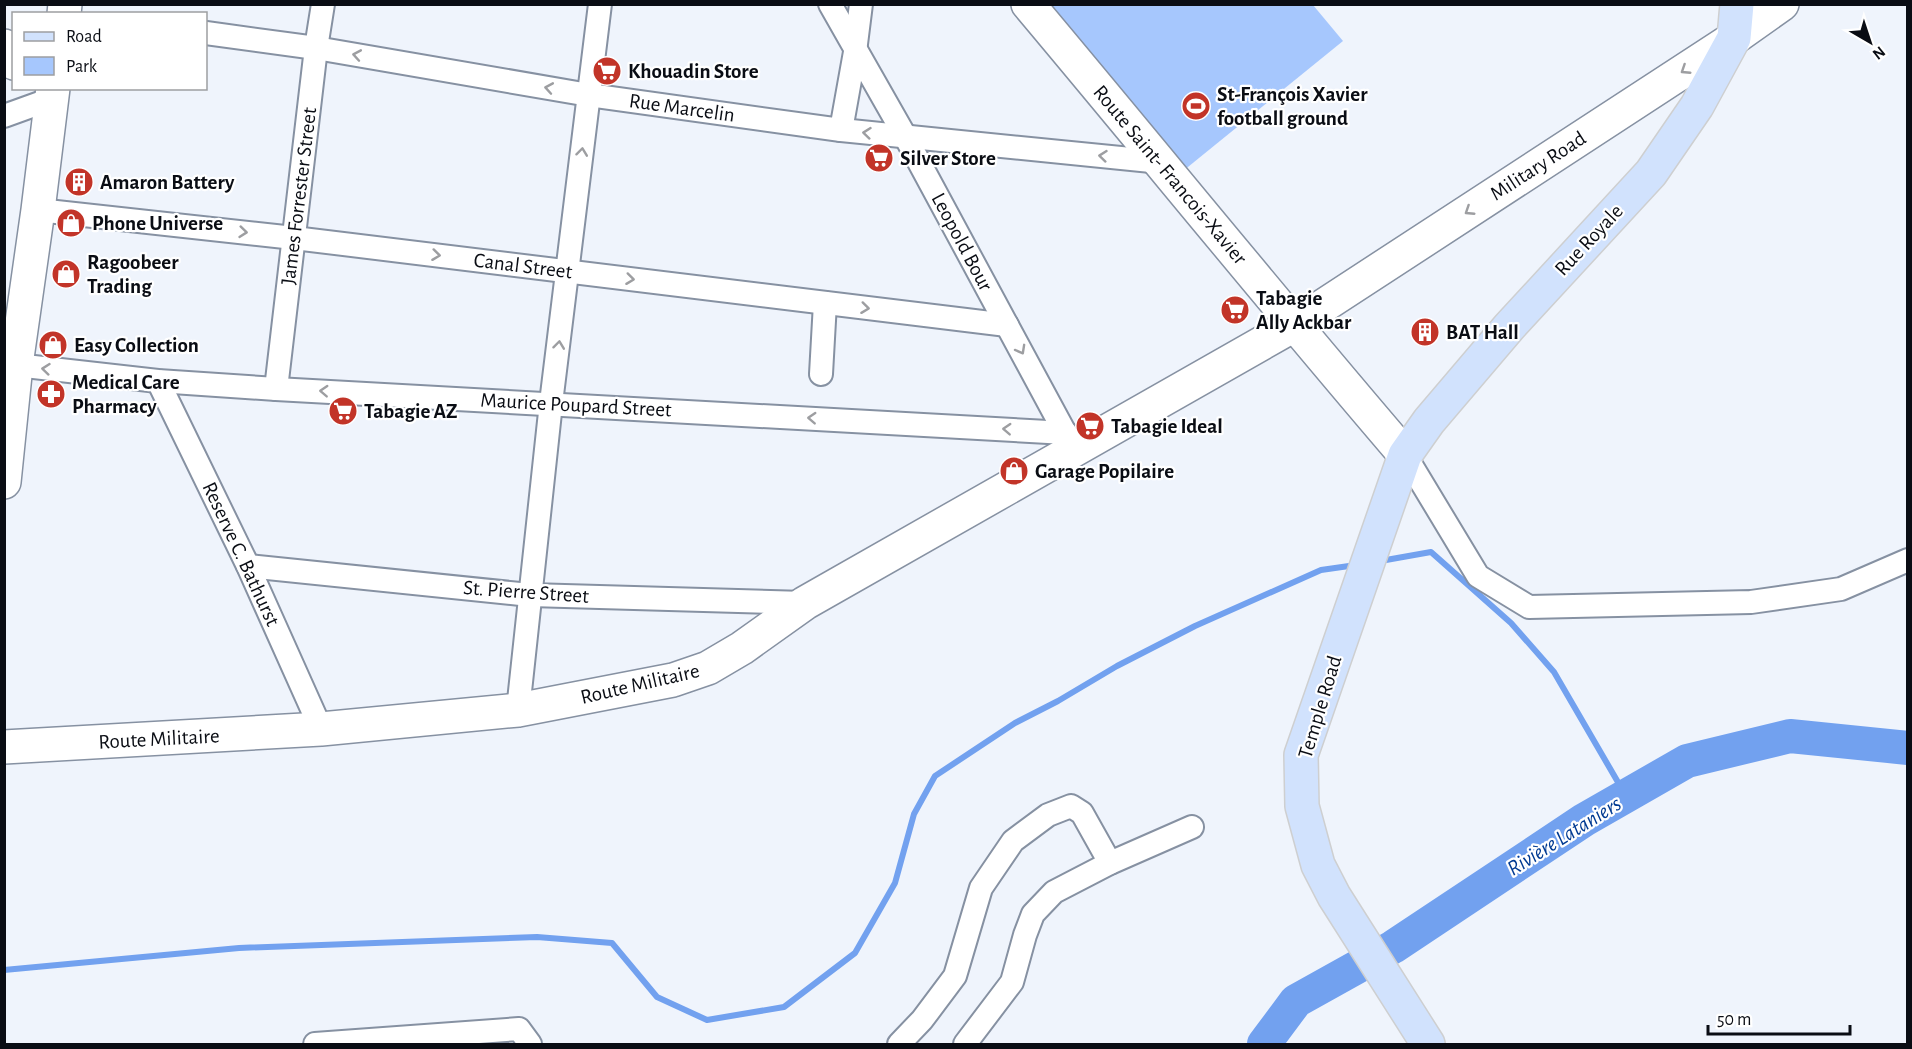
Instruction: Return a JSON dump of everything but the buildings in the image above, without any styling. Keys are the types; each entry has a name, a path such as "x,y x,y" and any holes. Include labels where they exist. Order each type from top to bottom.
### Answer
{"main road":[{"name":"Route Saint- Francois-Xavier","path":"1028,4 1161,162 1293,325 1405,455"},
{"name":"Rue Royale","path":"1405,455 1429,421 1509,327 1650,173 1697,106 1734,38 1737,4"},
{"name":"Military Road","path":"1293,325 1734,38 1782,4"},
{"path":"4,46 12,60"},
{"path":"5,466 16,365 38,210 48,92"},
{"name":"Route Militaire","path":"4,747 321,729 518,710 673,680 708,668 742,648 805,603 1070,441 1293,325"},
{"name":"Temple Road","path":"1405,455 1301,755 1302,806 1318,865 1334,896 1428,1044"}],"street":[{"name":"James Forrester Street","path":"276,388 323,4"},
{"path":"518,710 551,403 600,4"},
{"name":"Leopold Bour","path":"830,4 855,52 905,136 1070,441"},
{"path":"841,130 861,4"},
{"name":"Rue Marcelin","path":"207,33 316,48 589,95 841,130 1161,162"},
{"path":"4,116 48,92"},
{"name":"Canal Street","path":"38,210 294,238 1007,325"},
{"path":"821,374 825,303"},
{"name":"Maurice Poupard Street","path":"16,365 158,381 551,403 1070,441"},
{"name":"Reserve C. Bathurst","path":"158,381 248,566 321,729"},
{"path":"1405,455 1478,576 1529,606 1751,602 1841,589 1908,560"},
{"name":"St. Pierre Street","path":"248,566 530,595 805,603"},
{"path":"899,1044 922,1020 955,976 981,888 1013,841 1048,815 1071,806 1082,813 1110,863"},
{"path":"965,1044 1012,982 1033,914 1054,892 1110,863 1192,827"},
{"path":"315,1044 519,1029 530,1044"}],"green space":[{"name":"St-François Xavier football ground","path":"1048,5 1313,5 1343,41 1183,171"}],"waterway":[{"path":"1386,560 1431,552 1511,623 1554,672 1626,796"},
{"path":"4,970 239,948 537,937 612,943 657,997 707,1020 784,1007 855,953 895,883 914,814 935,776 1015,723 1195,626 1321,570 1349,566"},
{"name":"Rivière Lataniers","path":"1264,1044 1296,1001 1393,947 1584,820 1687,761 1790,736 1908,748"}],"place":[{"name":"Khouadin Store","path":"607,71"},
{"name":"St-François Xavier football ground","path":"1196,106"},
{"name":"Silver Store","path":"879,158"},
{"name":"Amaron Battery","path":"79,182"},
{"name":"Phone Universe","path":"71,223"},
{"name":"Ragoobeer Trading","path":"66,274"},
{"name":"Tabagie Ally Ackbar","path":"1235,310"},
{"name":"BAT Hall","path":"1425,332"},
{"name":"Easy Collection","path":"53,345"},
{"name":"Medical Care Pharmacy","path":"51,394"},
{"name":"Tabagie AZ","path":"343,411"},
{"name":"Tabagie Ideal","path":"1090,426"},
{"name":"Garage Popilaire","path":"1014,471"}]}
